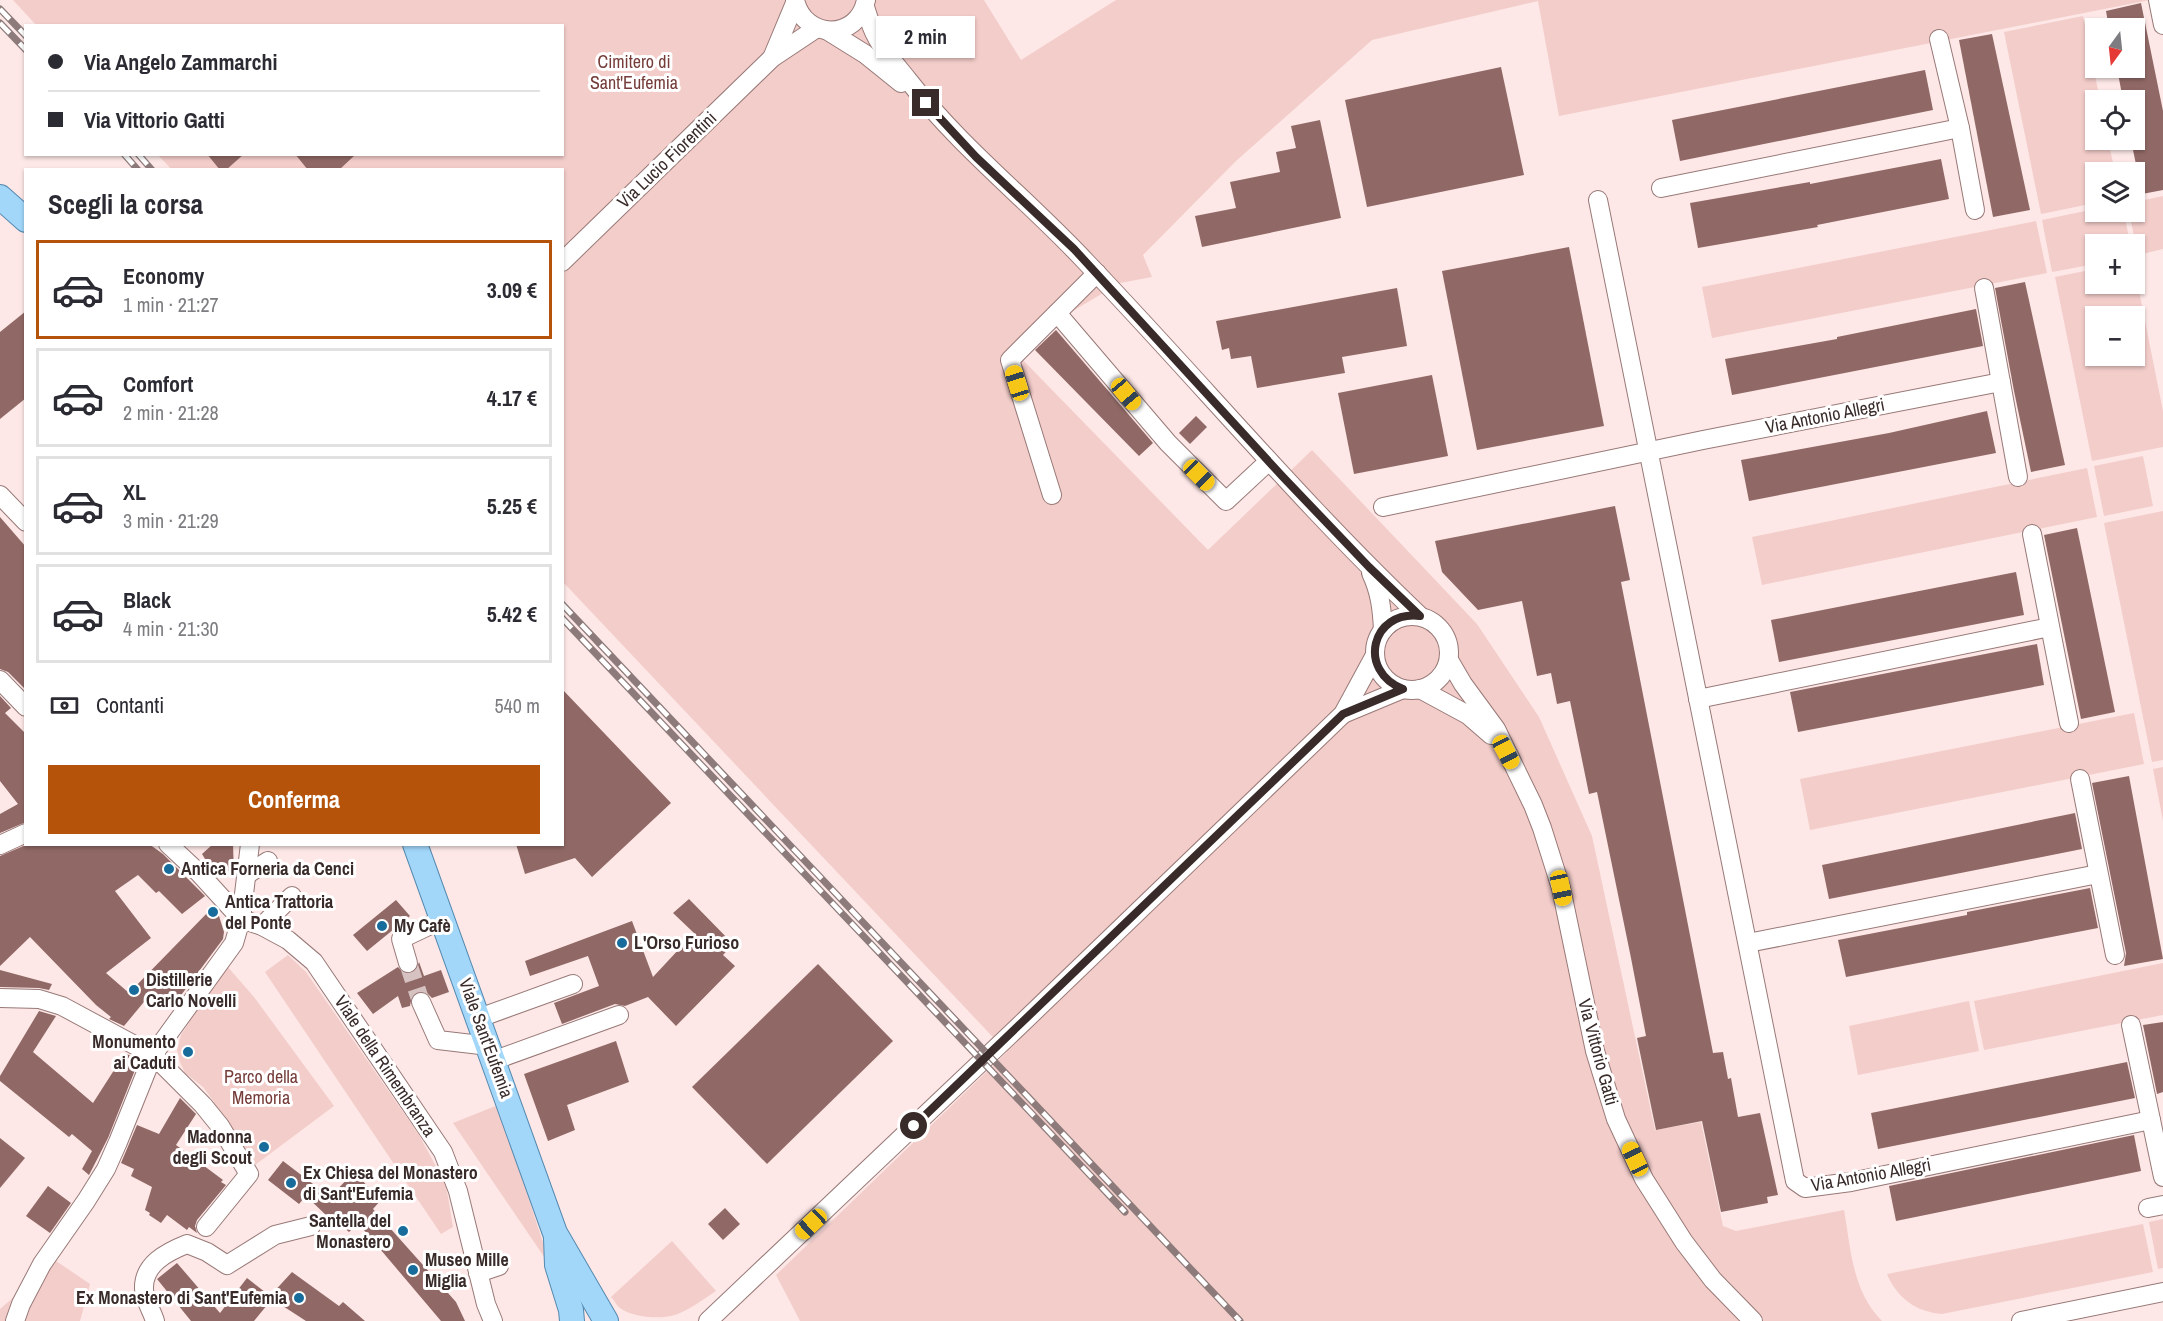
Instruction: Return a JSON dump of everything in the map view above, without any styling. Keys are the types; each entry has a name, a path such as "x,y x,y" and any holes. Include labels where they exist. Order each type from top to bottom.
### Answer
{"main road":[{"path":"0,197 24,218"},
{"name":"Viale Sant'Eufemia","path":"417,846 555,1233 606,1321"},
{"name":"Viale Sant'Eufemia","path":"555,1233 557,1265 571,1310 572,1321"}],"street":[{"path":"2158,0 2163,25"},
{"name":"Via Vittorio Gatti","path":"795,1 807,22 865,54 926,103"},
{"name":"Via Lucio Fiorentini","path":"772,58 795,1"},
{"name":"Via Vittorio Gatti","path":"865,3 879,42 926,103 976,157 1097,273 1369,567 1420,616 1437,624 1443,632 1450,650 1449,660 1459,678 1496,729 1533,805 1561,888 1595,1050 1616,1119 1644,1179 1684,1242 1713,1280 1753,1321"},
{"name":"Via Lucio Fiorentini","path":"564,260 772,58 823,29 840,29 851,25 859,17 865,3"},
{"path":"1939,39 1960,129 1975,210"},
{"path":"1661,188 1960,129"},
{"name":"Via Antonio Allegri","path":"1598,200 1795,1181 1804,1188 1851,1182 2151,1120"},
{"path":"1052,495 1010,360 1097,273"},
{"path":"1984,288 2018,477"},
{"path":"1057,313 1168,443 1226,501 1269,461"},
{"name":"Via Antonio Allegri","path":"1383,507 2001,382"},
{"path":"0,495 24,520"},
{"path":"2031,534 2069,723"},
{"name":"Via Vittorio Gatti","path":"1369,567 1379,592 1383,630 1375,647 1375,656 1381,673 1395,686 1412,689 1468,715 1489,732 1506,752"},
{"path":"1383,630 1396,619 1412,615 1420,616"},
{"path":"1698,699 2050,627"},
{"path":"699,1321 712,1316 1000,1044 1343,714 1375,656"},
{"path":"1343,714 1436,682 1442,676 1449,660"},
{"path":"0,680 24,705"},
{"path":"2080,779 2115,955"},
{"path":"0,845 24,834"},
{"path":"170,846 242,919"},
{"path":"15,1321 42,1264 106,1169 153,1055 234,943 242,919 250,846"},
{"path":"248,874 268,861"},
{"path":"1748,943 2098,874"},
{"path":"262,926 292,896"},
{"name":"Viale della Rimembranza","path":"242,919 262,926 288,940 314,962 443,1152 458,1191 486,1304 493,1321"},
{"path":"408,963 401,939 443,919"},
{"path":"479,1018 573,984"},
{"path":"0,1010 7,1010 7,998 39,999 62,1006 153,1055 203,1105 220,1126 250,1176 206,1227"},
{"path":"421,1002 438,1040 492,1053 619,1015"},
{"path":"2131,1025 2163,1177"},
{"path":"155,1321 144,1291 146,1276 156,1261 167,1252 187,1244 207,1252 227,1265 275,1235 310,1226"},
{"path":"478,1273 500,1266"},
{"path":"2021,1321 2163,1292"}],"green space":[{"name":"Cimitero di Sant'Eufemia","path":"13,0 984,0 1021,60 1116,0 2150,0 1559,116 1538,1 1372,40 1236,161 1143,255 1152,277 1120,283 1056,321 1019,356 1208,550 1312,450 1477,624 1539,717 1592,836 1655,1130 1701,1122 1723,1226 1736,1231 1844,1210 1854,1269 1864,1296 1882,1321 800,1321 776,1275 1007,1052 564,583 564,168 170,168 159,156 564,156 564,24 35,24"},
{"path":"2083,16 2085,78 2096,78 2098,90 2085,90 2085,150 2110,150 2113,162 2085,162 2085,205 2041,214 2004,32"},
{"path":"2163,196 2163,249 2145,253 2145,234 2134,234 2131,222 2145,222 2145,200"},
{"path":"2085,211 2085,222 2126,222 2128,234 2085,234 2085,266 2052,272 2042,220"},
{"path":"2036,221 2047,273 1712,338 1702,287"},
{"path":"2085,271 2085,294 2140,294 2142,306 2085,306 2085,366 2145,366 2145,321 2163,411 2163,447 2092,461 2055,277"},
{"path":"2143,456 2153,506 2104,516 2094,466"},
{"path":"2087,468 2097,517 1762,585 1752,537"},
{"path":"2163,511 2163,760 2152,762 2104,523"},
{"path":"2134,713 2144,764 1810,830 1800,779"},
{"path":"2163,767 2163,821 2153,769"},
{"path":"288,955 306,972 419,1135 446,1185 453,1227 441,1234 265,972"},
{"path":"2163,963 2163,1015 1984,1050 1974,1001"},
{"name":"Parco della Memoria","path":"226,965 254,997 334,1106 255,1165 203,1087 185,1073 177,1050 181,1035"},
{"path":"1969,1001 1979,1051 1858,1075 1849,1026"},
{"path":"498,1105 551,1267 453,1123"},
{"path":"2163,1219 2163,1268 2158,1269 2149,1222"},
{"path":"2143,1224 2153,1272 1942,1314 1916,1307 1902,1297 1887,1274"},
{"path":"672,1241 716,1291 689,1309 671,1316 644,1316 620,1308 611,1297"},
{"path":"56,1261 90,1284 80,1321 0,1321 0,1309"}],"building":[{"path":"2141,3 2144,18 2107,18 2106,11"},
{"path":"2145,23 2163,111 2163,190 2145,193 2145,162 2135,162 2133,150 2145,150 2145,90 2121,90 2119,78 2145,78"},
{"path":"1992,34 2030,210 1993,217 1959,40"},
{"path":"1501,67 1524,175 1367,207 1345,100"},
{"path":"1925,70 1933,110 1680,161 1672,120"},
{"path":"1320,120 1341,218 1202,247 1195,216 1236,208 1230,182 1280,172 1276,152 1296,148 1291,126"},
{"path":"209,156 242,156 228,168 218,168"},
{"path":"297,156 354,156 341,168 306,168"},
{"path":"1941,159 1949,199 1817,225 1818,227 1698,248 1690,203 1810,182 1810,184"},
{"path":"1569,247 1604,426 1477,450 1442,271"},
{"path":"2025,282 2065,465 2031,472 1995,288"},
{"path":"1397,288 1407,346 1342,357 1345,373 1257,388 1251,356 1231,359 1229,348 1222,350 1216,321"},
{"path":"1976,309 1983,346 1732,395 1725,359 1837,339 1837,337"},
{"path":"24,313 24,400 0,419 0,332"},
{"path":"1056,330 1153,443 1139,456 1035,350"},
{"path":"1432,375 1448,456 1354,474 1338,393"},
{"path":"1987,411 1996,453 1749,501 1741,460 1889,433"},
{"path":"1196,416 1207,427 1190,444 1179,433"},
{"path":"1615,506 1630,580 1621,582 1713,1053 1723,1052 1728,1079 1731,1078 1738,1117 1760,1113 1778,1195 1767,1197 1768,1203 1721,1212 1702,1121 1656,1130 1637,1038 1646,1036 1631,958 1597,792 1589,794 1570,701 1557,704 1551,673 1537,676 1522,601 1478,610 1442,572 1435,541"},
{"path":"0,517 24,545 24,688 8,672 0,669"},
{"path":"2077,528 2115,712 2081,719 2044,535"},
{"path":"2016,572 2024,615 1779,662 1771,620"},
{"path":"2037,644 2044,685 1798,732 1790,692"},
{"path":"564,691 671,803 592,877 575,858 525,874 517,846 564,846"},
{"path":"0,696 11,708 5,713 24,732 24,823 0,833 0,814 18,804 0,781"},
{"path":"2129,776 2163,959 2124,966 2126,953 2092,783"},
{"path":"2075,813 2082,849 1829,899 1822,865"},
{"path":"24,846 152,846 163,854 205,896 182,914 159,891 156,893 138,875 115,891 151,938 106,973 129,993 213,907 219,916 224,932 223,939 170,1010 153,991 124,1026 109,1019 111,1017 96,1005 30,937 0,966 0,856"},
{"path":"211,846 233,846 234,875 217,876 202,854"},
{"path":"2090,888 2098,928 1846,977 1838,940"},
{"path":"689,899 733,944 723,955 735,966 676,1026 648,997 625,1006 615,1004 562,1024 554,1003 599,986 588,956 530,976 525,961 632,921 653,977 694,933 673,913"},
{"name":"My Cafè","path":"396,900 410,916 367,951 353,935"},
{"path":"419,962 424,976 441,970 449,992 432,998 427,993 417,992 412,996 410,1006 402,1008 398,996 373,1014 357,993 398,967 405,974 412,974"},
{"path":"818,964 893,1041 767,1164 692,1087"},
{"path":"0,970 52,984 49,990 0,987"},
{"path":"39,1011 56,1016 33,1052 93,1103 125,1053 139,1060 108,1138 89,1175 82,1169 92,1151 72,1134 69,1137 0,1081 0,1076"},
{"path":"2163,1022 2163,1092 2157,1094 2143,1025"},
{"path":"616,1041 629,1082 567,1105 575,1130 548,1141 524,1074"},
{"path":"2127,1062 2135,1098 1878,1149 1871,1113"},
{"path":"180,1098 196,1114 176,1145 223,1180 221,1182 226,1185 197,1220 195,1226 197,1233 189,1227 187,1230 167,1215 161,1223 149,1215 150,1213 145,1210 152,1187 131,1176 134,1169 121,1163 137,1125 159,1134"},
{"path":"2134,1135 2141,1171 1896,1221 1889,1186"},
{"path":"0,1138 25,1158 0,1188"},
{"path":"283,1161 330,1197 354,1172 381,1200 373,1209 456,1302 465,1321 441,1321 358,1223 349,1232 330,1215 328,1217 306,1196 299,1204 268,1180"},
{"path":"48,1186 71,1203 50,1233 26,1216"},
{"path":"725,1208 740,1224 723,1240 708,1224"},
{"path":"177,1263 220,1313 247,1278 270,1296 292,1272 339,1306 343,1302 365,1321 306,1321 272,1299 254,1321 191,1321 157,1279"}],"tunnel":[{"path":"408,963 421,1002"}],"railway":[{"path":"0,9 24,34"},
{"path":"0,23 24,48"},
{"path":"126,156 136,168"},
{"path":"140,156 150,168"},
{"path":"564,606 1240,1321"},
{"path":"564,620 1125,1212"}],"place":[{"name":"Antica Forneria da Cenci","path":"169,869"},
{"name":"Antica Trattoria del Ponte","path":"213,912"},
{"name":"My Cafè","path":"382,926"},
{"name":"L'Orso Furioso","path":"622,943"},
{"name":"Distillerie Carlo Novelli","path":"134,990"},
{"name":"Monumento ai Caduti","path":"188,1052"},
{"name":"Madonna degli Scout","path":"264,1147"},
{"name":"Ex Chiesa del Monastero di Sant'Eufemia","path":"291,1183"},
{"name":"Santella del Monastero","path":"403,1231"},
{"name":"Museo Mille Miglia","path":"413,1270"},
{"name":"Ex Monastero di Sant'Eufemia","path":"299,1298"}],"route":[{"path":"914,1126 1343,714 1403,689 1395,686 1381,673 1375,656 1377,638 1396,619 1403,616 1420,616 1369,567 1283,477 1074,249 976,157 926,103"}]}
